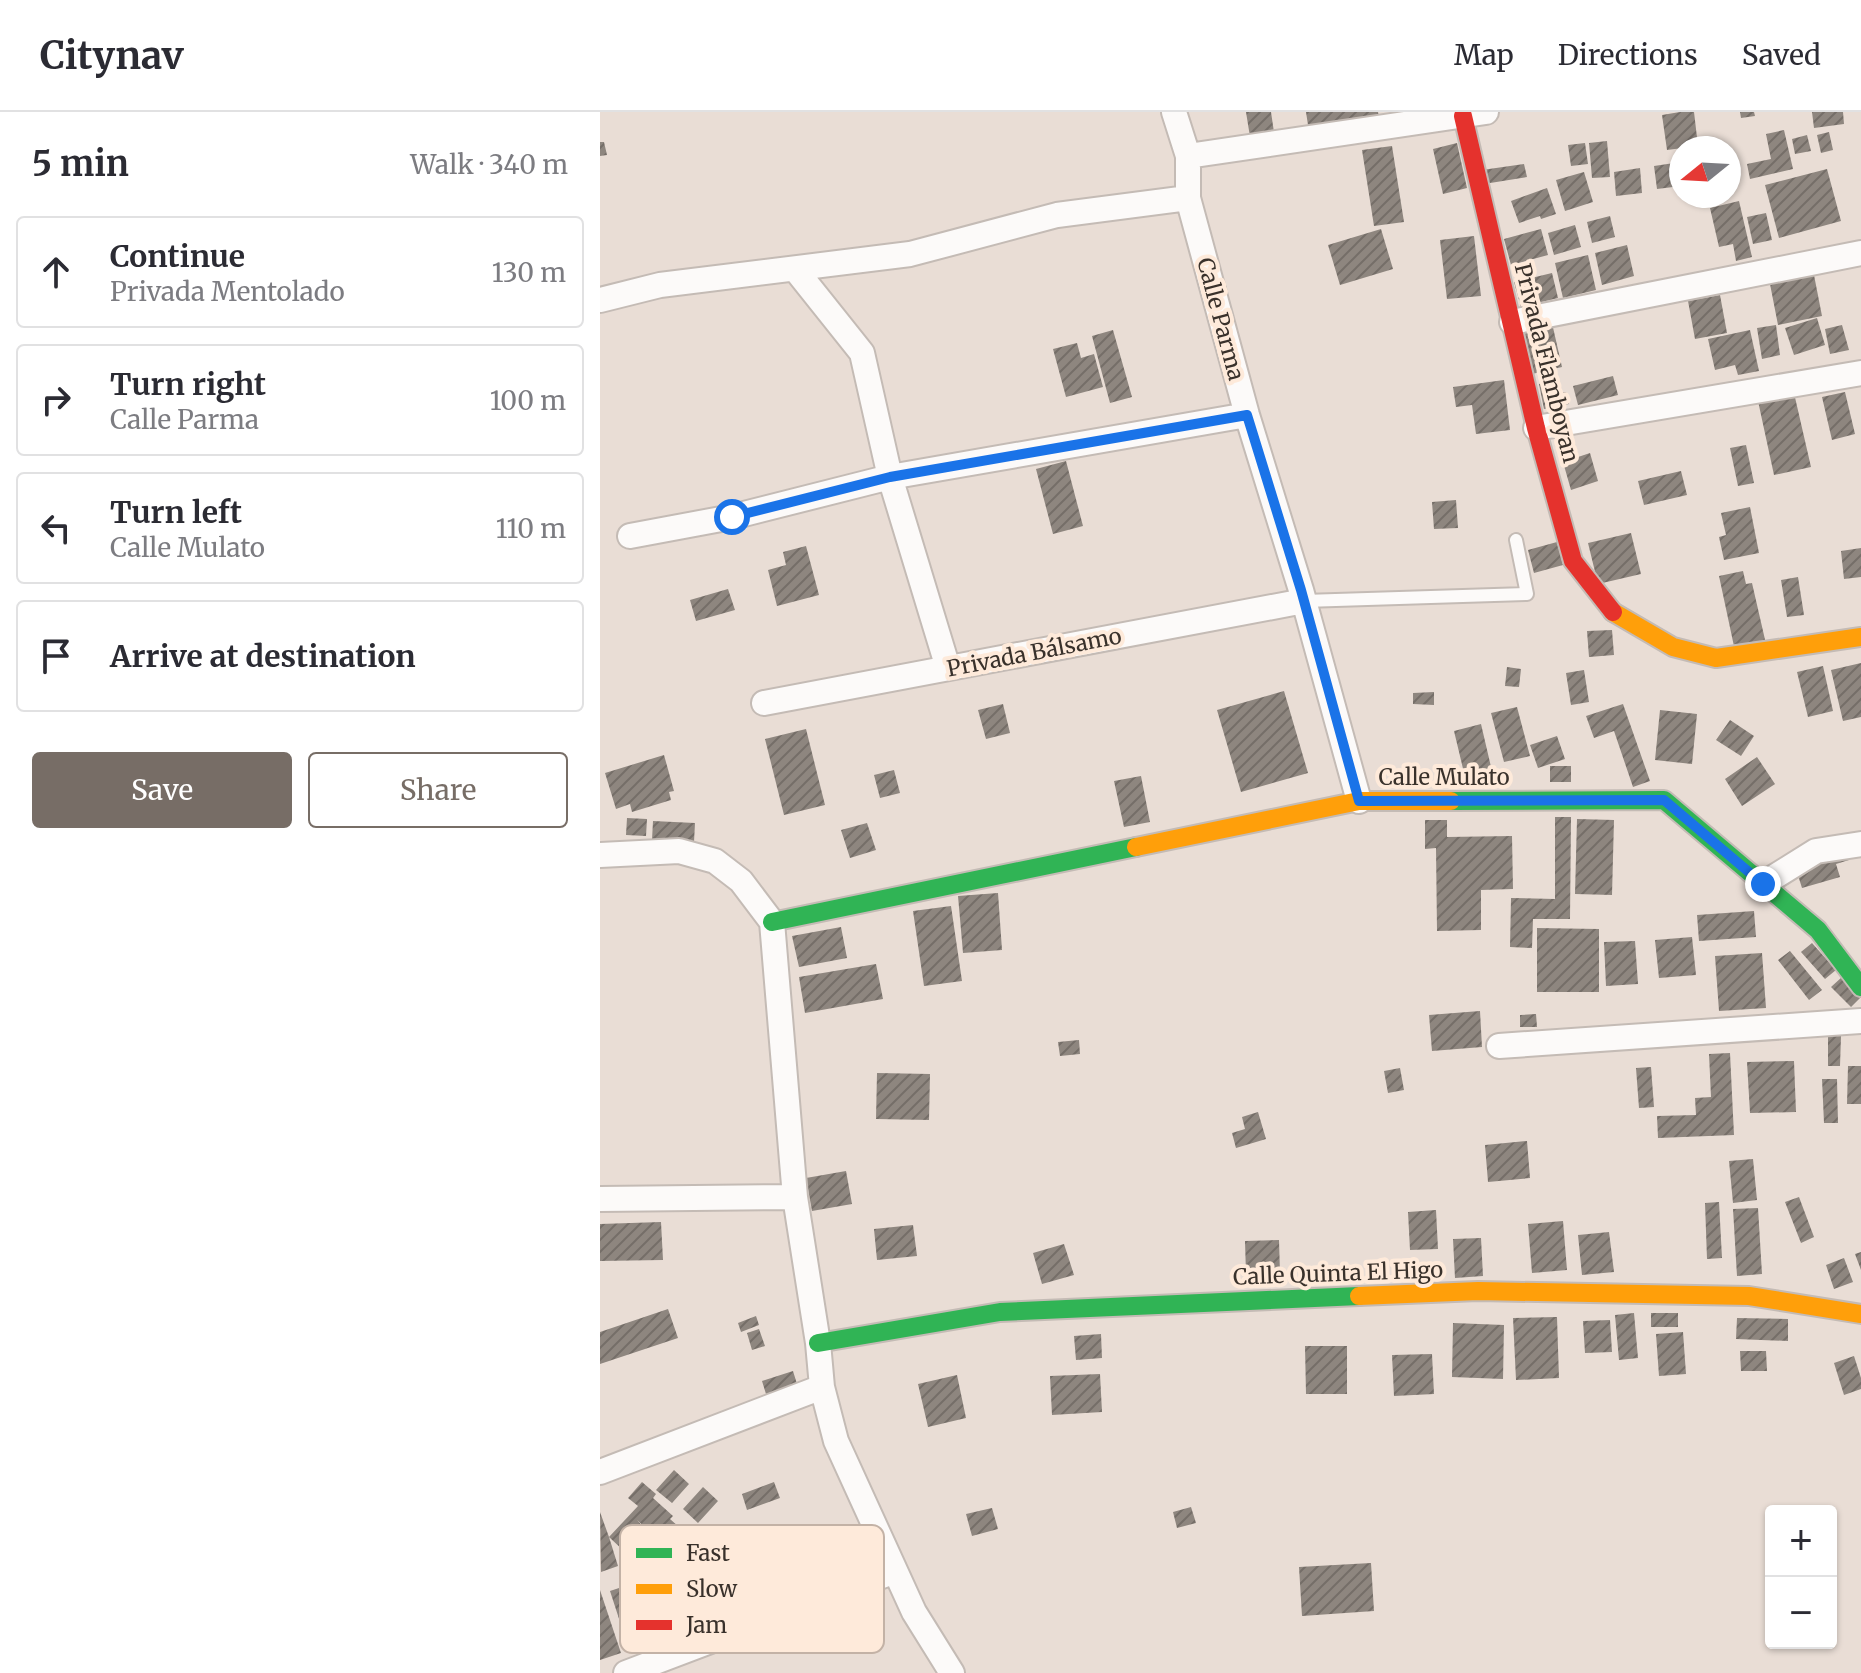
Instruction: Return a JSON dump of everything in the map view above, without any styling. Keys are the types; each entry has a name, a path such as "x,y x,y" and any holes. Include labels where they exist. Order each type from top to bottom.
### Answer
{"street":[{"name":"Calle Parma","path":"1174,112 1188,156 1188,198 1247,415 1304,601 1359,801"},
{"path":"1188,156 1474,114"},
{"name":"Privada Flamboyan","path":"1474,114 1512,322 1536,428 1573,561 1610,610 1673,647 1716,658 1861,637"},
{"path":"600,300 660,285 910,254 1057,215 1188,198"},
{"path":"1512,322 1861,253"},
{"path":"795,269 862,353 890,477 948,668"},
{"path":"1536,428 1861,373"},
{"path":"630,536 732,517 890,477 1247,415"},
{"name":"Privada Bálsamo","path":"764,703 1304,601"},
{"name":"Calle Mulato","path":"772,922 1359,801 1664,800 1818,930 1861,987"},
{"path":"1763,884 1816,851 1861,844"},
{"path":"600,855 679,851 715,861 741,881 772,922 795,1197 822,1387 836,1441 874,1525"},
{"path":"1499,1046 1861,1021"},
{"path":"600,1199 795,1197"},
{"name":"Calle Quinta El Higo","path":"818,1343 1000,1312 1478,1291 1749,1296 1861,1314"},
{"path":"600,1472 822,1387"},
{"path":"884,1547 914,1612 952,1673"},
{"path":"884,1575 895,1571"},
{"path":"626,1673 679,1653"}],"lane":[{"path":"1304,601 1527,594 1516,540"}],"building":[{"path":"1246,112 1271,112 1275,139 1251,143"},
{"path":"1306,112 1378,112 1381,127 1310,138"},
{"path":"1694,112 1697,136 1669,136 1667,150 1662,115"},
{"path":"1740,112 1754,112 1755,116 1741,118"},
{"path":"1812,112 1843,112 1844,124 1814,128"},
{"path":"1784,130 1793,169 1750,179 1747,164 1771,159 1766,134"},
{"path":"1829,132 1833,150 1821,153 1817,135"},
{"path":"1807,135 1811,151 1795,154 1792,139"},
{"path":"1607,141 1610,177 1592,178 1589,143"},
{"path":"600,142 604,142 607,155 600,156"},
{"path":"1457,143 1467,188 1443,194 1433,149"},
{"path":"1585,143 1588,164 1571,166 1568,145"},
{"path":"1392,146 1404,222 1374,226 1362,150"},
{"path":"1524,164 1527,177 1484,184 1482,170"},
{"path":"1669,164 1669,188 1657,189 1654,166"},
{"path":"1640,168 1642,193 1616,196 1614,172"},
{"path":"1827,169 1841,221 1779,238 1765,185"},
{"path":"1584,172 1593,202 1565,211 1556,180"},
{"path":"1547,188 1556,214 1519,223 1511,201"},
{"path":"1710,208 1741,208 1752,257 1736,261 1733,244 1719,247"},
{"path":"1766,213 1772,240 1753,244 1747,217"},
{"path":"1610,216 1615,237 1592,243 1587,222"},
{"path":"1575,225 1581,247 1554,255 1548,233"},
{"path":"1381,229 1393,269 1340,285 1328,245"},
{"path":"1541,229 1548,255 1511,265 1504,239"},
{"path":"1474,236 1481,296 1447,299 1440,240"},
{"path":"1627,245 1634,276 1602,285 1595,253"},
{"path":"1588,255 1596,290 1563,298 1555,263"},
{"path":"1552,273 1558,298 1521,307 1514,282"},
{"path":"1814,275 1822,316 1778,325 1770,284"},
{"path":"1720,295 1727,333 1695,339 1688,301"},
{"path":"1817,318 1825,345 1794,355 1785,328"},
{"path":"1552,323 1562,367 1532,374 1522,330"},
{"path":"1776,325 1780,355 1762,359 1757,328"},
{"path":"1842,325 1849,350 1830,354 1825,329"},
{"path":"1113,330 1132,397 1110,403 1092,336"},
{"path":"1750,330 1759,371 1738,375 1735,365 1715,370 1708,339"},
{"path":"1077,343 1081,358 1094,354 1103,387 1066,397 1053,349"},
{"path":"1613,376 1618,395 1578,405 1573,386"},
{"path":"1504,380 1510,430 1476,434 1472,405 1456,407 1453,387"},
{"path":"1551,381 1553,394 1566,392 1569,404 1544,409 1539,384"},
{"path":"1845,392 1855,434 1832,440 1822,397"},
{"path":"1794,393 1811,467 1774,475 1758,401"},
{"path":"1746,445 1754,483 1738,486 1730,448"},
{"path":"1590,453 1598,481 1571,490 1563,462"},
{"path":"1066,461 1083,526 1053,534 1036,469"},
{"path":"1681,471 1687,495 1644,505 1638,481"},
{"path":"1456,500 1458,528 1434,529 1432,502"},
{"path":"1750,507 1759,553 1724,560 1719,537 1726,535 1721,513"},
{"path":"1631,533 1641,574 1598,584 1588,543"},
{"path":"1557,542 1563,565 1534,573 1528,550"},
{"path":"806,546 819,595 777,606 768,570 786,565 783,552"},
{"path":"1861,548 1861,577 1844,579 1841,551"},
{"path":"1743,571 1746,584 1752,583 1766,644 1735,651 1719,576"},
{"path":"1798,577 1804,615 1787,617 1781,580"},
{"path":"728,589 735,610 696,621 690,600"},
{"path":"1612,630 1614,655 1589,657 1587,631"},
{"path":"1861,663 1861,717 1843,721 1831,670"},
{"path":"1823,666 1833,711 1808,717 1797,672"},
{"path":"1507,667 1521,669 1519,687 1505,686"},
{"path":"1584,670 1589,702 1571,705 1566,673"},
{"path":"1284,691 1308,773 1241,792 1217,710"},
{"path":"1434,692 1434,705 1413,704 1413,693"},
{"path":"1003,704 1010,733 986,739 978,710"},
{"path":"1623,704 1650,781 1633,787 1614,731 1594,738 1586,716"},
{"path":"1517,707 1530,756 1504,762 1491,713"},
{"path":"1660,710 1697,714 1692,764 1655,760"},
{"path":"1730,720 1754,736 1741,756 1716,740"},
{"path":"1481,724 1495,784 1481,787 1478,774 1465,777 1454,731"},
{"path":"806,729 825,805 784,815 765,739"},
{"path":"1557,736 1565,759 1538,768 1530,745"},
{"path":"664,755 674,791 669,792 671,800 632,812 630,804 616,809 605,773"},
{"path":"1757,757 1775,784 1742,806 1725,779"},
{"path":"1550,766 1571,766 1571,782 1550,782"},
{"path":"894,770 900,793 880,798 874,775"},
{"path":"1141,776 1150,822 1124,827 1114,781"},
{"path":"1555,817 1571,817 1570,919 1533,919 1532,948 1510,947 1511,898 1555,899"},
{"path":"627,818 647,819 646,836 626,835"},
{"path":"1577,819 1614,820 1612,895 1575,894"},
{"path":"1425,820 1447,820 1447,837 1512,836 1513,889 1481,890 1481,930 1437,931 1436,848 1425,849"},
{"path":"653,821 695,823 694,842 652,840"},
{"path":"867,823 876,850 850,858 841,830"},
{"path":"1846,848 1849,860 1836,864 1840,877 1802,888 1796,869"},
{"path":"998,893 1002,950 963,953 958,896"},
{"path":"951,906 962,981 924,986 913,911"},
{"path":"1754,911 1756,937 1699,941 1697,915"},
{"path":"841,927 847,958 799,967 792,936"},
{"path":"1537,928 1599,929 1599,992 1537,992"},
{"path":"1692,937 1696,975 1659,978 1655,940"},
{"path":"1635,941 1638,984 1606,986 1604,942"},
{"path":"1812,943 1836,970 1825,979 1801,952"},
{"path":"1790,951 1822,990 1809,1000 1778,960"},
{"path":"1762,953 1766,1008 1719,1011 1715,956"},
{"path":"876,964 883,999 805,1013 799,977"},
{"path":"1842,977 1861,997 1851,1007 1831,987"},
{"path":"1480,1011 1482,1047 1432,1051 1429,1015"},
{"path":"1536,1014 1537,1027 1520,1027 1520,1015"},
{"path":"1828,1036 1841,1036 1840,1066 1828,1066"},
{"path":"1079,1040 1080,1054 1060,1056 1058,1042"},
{"path":"1730,1053 1734,1135 1658,1138 1657,1116 1696,1115 1695,1098 1711,1097 1709,1054"},
{"path":"1794,1061 1796,1112 1750,1113 1747,1062"},
{"path":"1848,1066 1861,1066 1861,1104 1847,1104"},
{"path":"1651,1067 1654,1107 1639,1108 1636,1068"},
{"path":"1400,1068 1404,1090 1388,1093 1384,1071"},
{"path":"877,1073 930,1074 929,1120 876,1119"},
{"path":"1822,1079 1837,1079 1838,1123 1824,1123"},
{"path":"1258,1112 1266,1139 1236,1148 1232,1133 1245,1129 1242,1117"},
{"path":"1527,1141 1530,1178 1488,1182 1485,1145"},
{"path":"1753,1159 1757,1200 1733,1203 1729,1161"},
{"path":"846,1171 852,1204 812,1211 806,1178"},
{"path":"1799,1197 1814,1237 1801,1243 1785,1202"},
{"path":"1719,1202 1722,1258 1707,1259 1705,1203"},
{"path":"1758,1208 1762,1274 1737,1276 1733,1209"},
{"path":"1436,1210 1438,1249 1410,1250 1408,1212"},
{"path":"1563,1221 1567,1270 1532,1273 1528,1224"},
{"path":"661,1222 663,1260 600,1261 600,1224"},
{"path":"913,1225 917,1256 877,1260 874,1229"},
{"path":"1609,1232 1614,1272 1582,1275 1578,1235"},
{"path":"1481,1238 1483,1276 1455,1278 1453,1239"},
{"path":"1279,1240 1280,1273 1246,1274 1245,1241"},
{"path":"1064,1244 1074,1275 1042,1284 1033,1253"},
{"path":"1861,1252 1861,1270 1855,1254"},
{"path":"1844,1258 1853,1282 1834,1289 1826,1265"},
{"path":"668,1309 678,1338 600,1364 600,1332"},
{"path":"1634,1313 1638,1358 1619,1360 1615,1315"},
{"path":"1651,1313 1678,1313 1678,1327 1651,1327"},
{"path":"756,1316 759,1325 741,1332 738,1323"},
{"path":"1557,1317 1559,1378 1516,1380 1513,1318"},
{"path":"1737,1318 1788,1319 1788,1341 1736,1339"},
{"path":"1610,1320 1612,1352 1585,1353 1583,1321"},
{"path":"1453,1323 1504,1325 1503,1379 1452,1377"},
{"path":"759,1329 765,1346 752,1350 747,1333"},
{"path":"1683,1332 1686,1374 1659,1376 1656,1334"},
{"path":"1101,1334 1102,1358 1076,1360 1074,1336"},
{"path":"1305,1346 1347,1346 1347,1394 1306,1394"},
{"path":"1740,1351 1766,1351 1767,1371 1741,1371"},
{"path":"1432,1354 1434,1394 1394,1396 1392,1355"},
{"path":"1854,1356 1861,1389 1844,1395 1834,1363"},
{"path":"793,1371 797,1384 766,1394 762,1381"},
{"path":"1100,1374 1102,1412 1052,1415 1050,1376"},
{"path":"957,1375 966,1418 928,1427 918,1384"},
{"path":"674,1470 689,1484 672,1503 656,1490"},
{"path":"642,1482 656,1494 653,1498 673,1516 670,1519 677,1525 643,1525 637,1520 641,1525 620,1525 638,1506 628,1498"},
{"path":"774,1482 780,1498 747,1510 742,1494"},
{"path":"703,1487 718,1501 698,1523 683,1509"},
{"path":"1191,1507 1196,1523 1177,1528 1173,1512"},
{"path":"992,1508 998,1529 972,1536 966,1514"},
{"path":"600,1512 618,1566 601,1572"},
{"path":"620,1525 620,1547 609,1537"},
{"path":"1371,1563 1374,1611 1302,1616 1299,1567"},
{"path":"620,1588 620,1622 610,1591"},
{"path":"600,1590 621,1653 600,1660"}],"traffic: fast":[{"path":"1451,801 1664,800 1818,930 1861,987"},
{"path":"772,922 1136,847"},
{"path":"818,1343 1000,1312 1359,1296"}],"traffic: slow":[{"path":"1613,612 1673,647 1716,658 1861,637"},
{"path":"1136,847 1359,801 1451,801"},
{"path":"1359,1296 1478,1291 1749,1296 1861,1314"}],"traffic: jam":[{"path":"1463,116 1536,428 1573,561 1613,612"}],"route":[{"path":"732,517 890,477 1247,415 1301,590 1359,801 1664,800 1763,884"}]}
